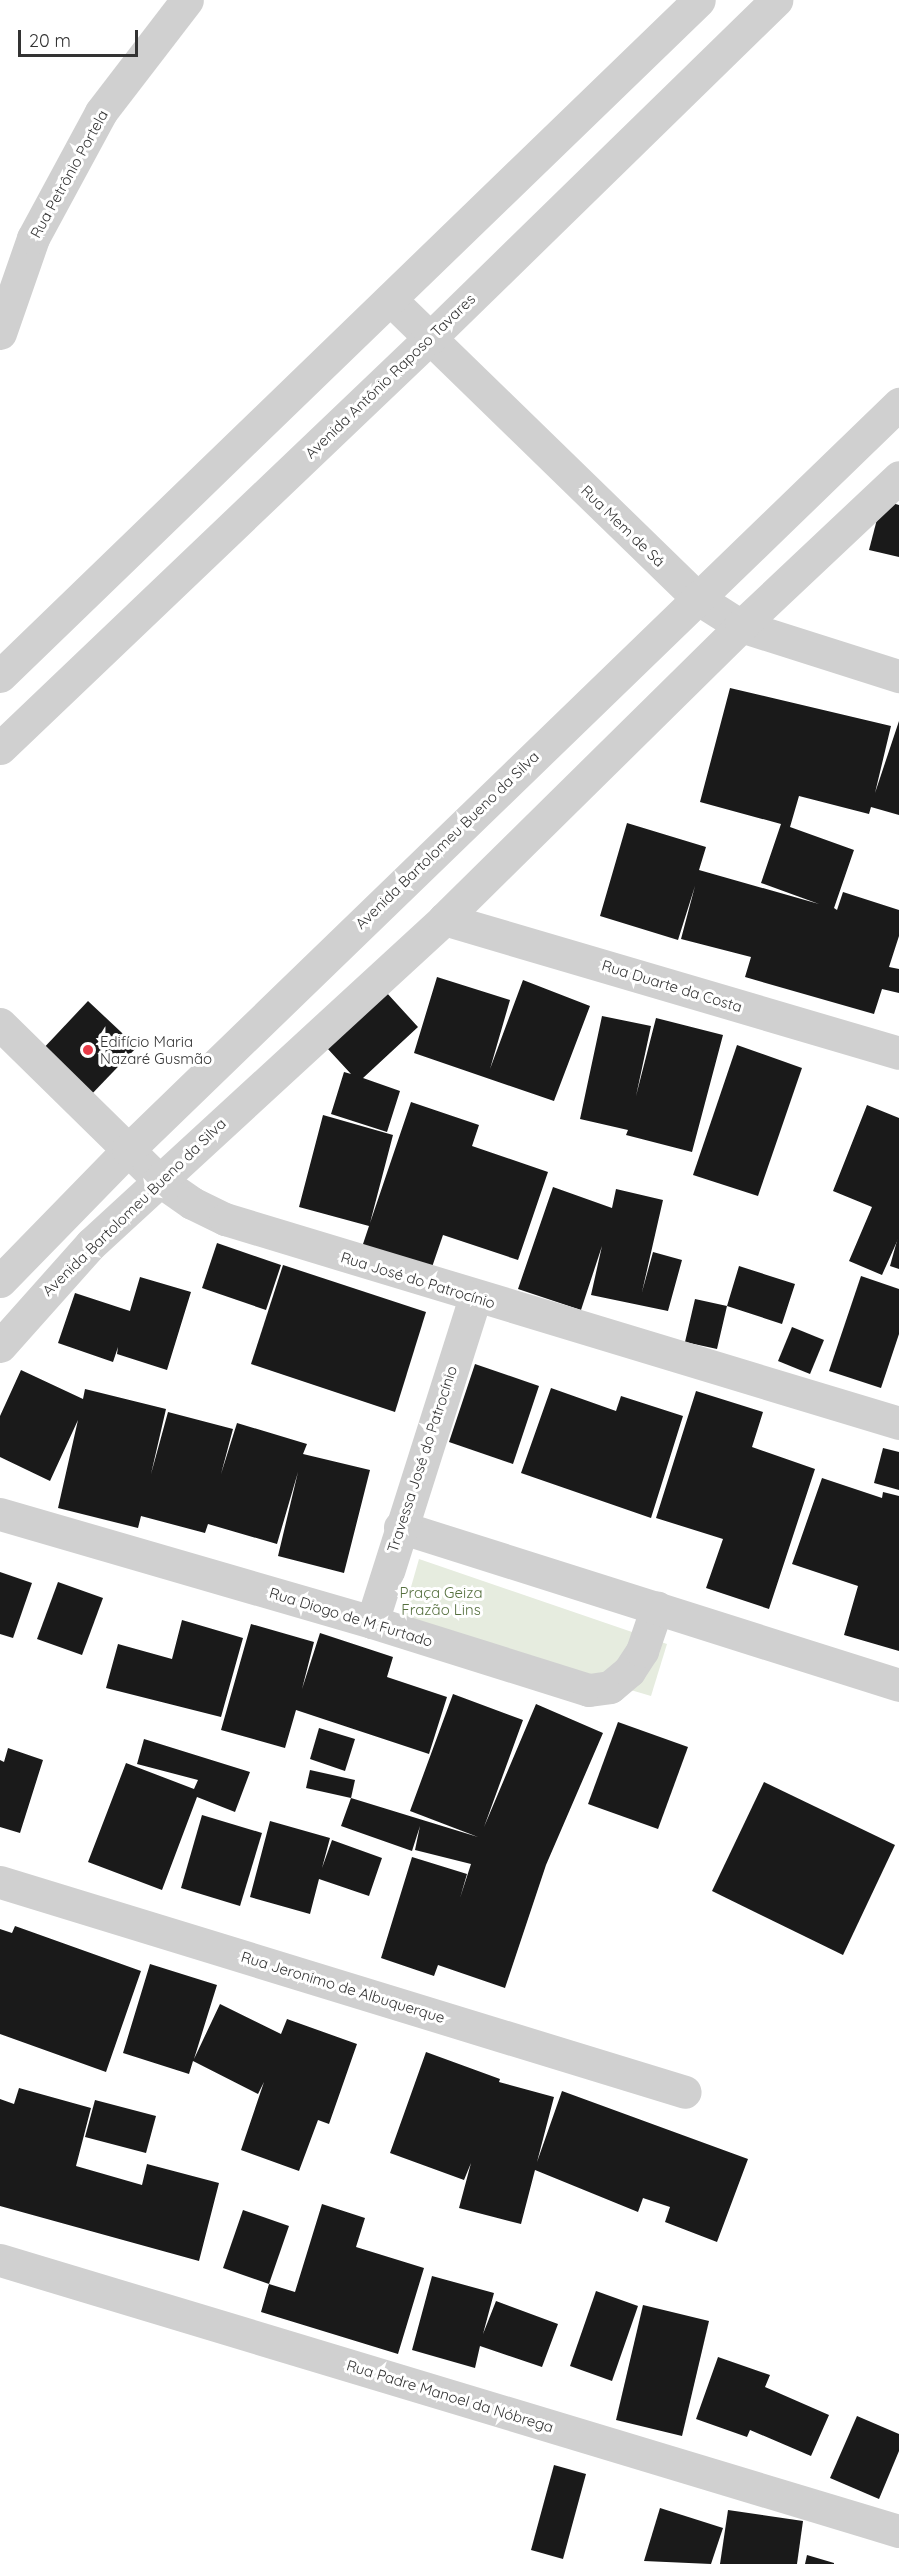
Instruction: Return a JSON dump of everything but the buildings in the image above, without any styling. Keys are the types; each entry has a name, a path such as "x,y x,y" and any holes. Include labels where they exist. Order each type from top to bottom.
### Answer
{"street":[{"name":"Rua Petrônio Portela","path":"0,333 33,238 102,112 187,0"},
{"path":"0,676 392,301 699,0"},
{"name":"Avenida Antônio Raposo Tavares","path":"0,748 430,338 776,0"},
{"name":"Rua Mem de Sá","path":"392,301 697,598 741,626 899,676"},
{"name":"Avenida Bartolomeu Bueno da Silva","path":"0,1281 128,1150 899,404"},
{"name":"Avenida Bartolomeu Bueno da Silva","path":"0,1346 56,1281 159,1180 444,919 741,626 899,477"},
{"name":"Rua Duarte da Costa","path":"444,919 899,1053"},
{"name":"Rua José do Patrocínio","path":"0,1024 159,1180 192,1203 255,1230 899,1423"},
{"name":"Travessa José do Patrocínio","path":"372,1622 400,1527 475,1297"},
{"name":"Rua Diogo de M Furtado","path":"0,1514 372,1622 589,1690 610,1687 629,1671 642,1651 657,1607"},
{"path":"400,1527 899,1685"},
{"name":"Rua Jeronimo de Albuquerque","path":"0,1882 685,2092"},
{"name":"Rua Padre Manoel da Nóbrega","path":"0,2260 899,2531"}],"green space":[{"name":"Praça Geiza Frazão Lins","path":"419,1559 667,1644 651,1696 401,1622"}],"place":[{"name":"Edifício Maria Nazaré Gusmão","path":"88,1050"}]}
